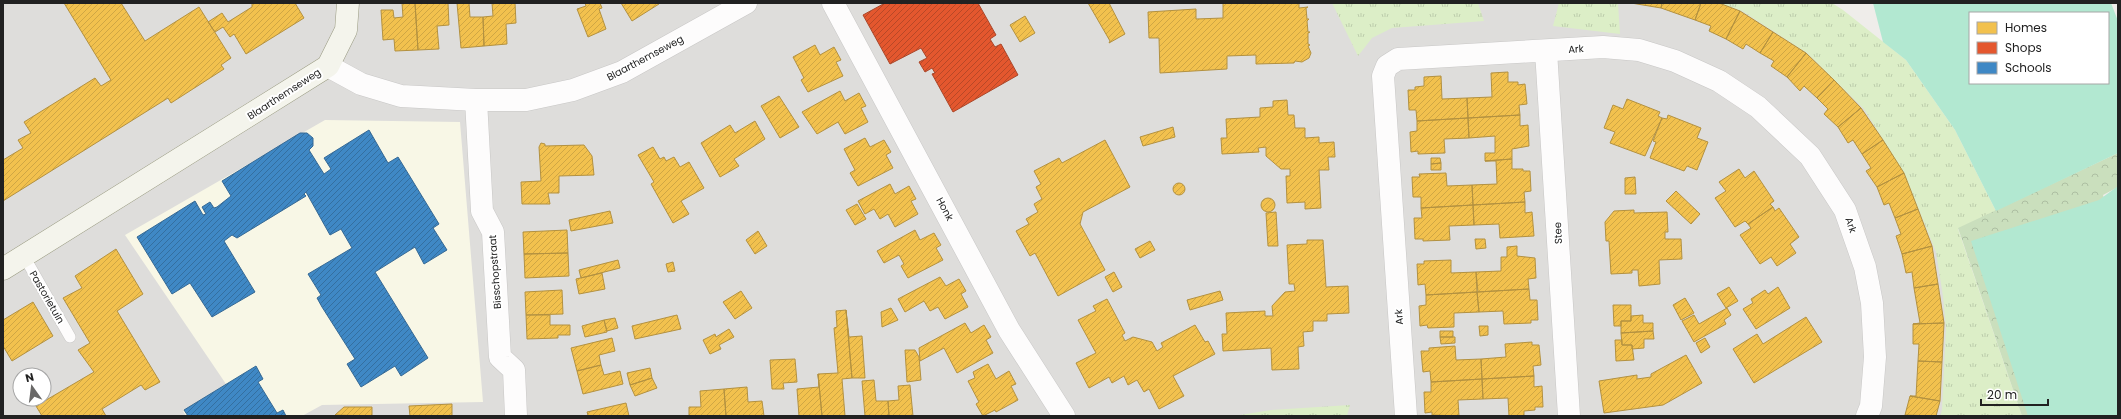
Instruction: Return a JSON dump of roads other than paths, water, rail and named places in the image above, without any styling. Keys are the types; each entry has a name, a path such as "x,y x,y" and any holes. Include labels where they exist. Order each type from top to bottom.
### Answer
{"street":[{"path":"328,66 346,30 348,3"},
{"name":"Blaarthemseweg","path":"3,269 328,66 362,84 401,96 476,100 526,100 597,83 622,72 746,3"},
{"name":"Honk","path":"833,3 1009,330 1060,415"},
{"name":"Ark","path":"1406,416 1383,76 1387,66 1398,59 1603,47 1639,50 1675,61 1719,81 1758,107 1810,156 1845,210 1865,267 1872,303 1875,357 1871,406 1867,416"},
{"name":"Stee","path":"1546,51 1568,416"},
{"name":"Bisschopstraat","path":"476,100 482,211 493,232 500,357 514,370 516,416"}],"lane":[{"name":"Pastorietuin","path":"24,256 70,337"}]}
